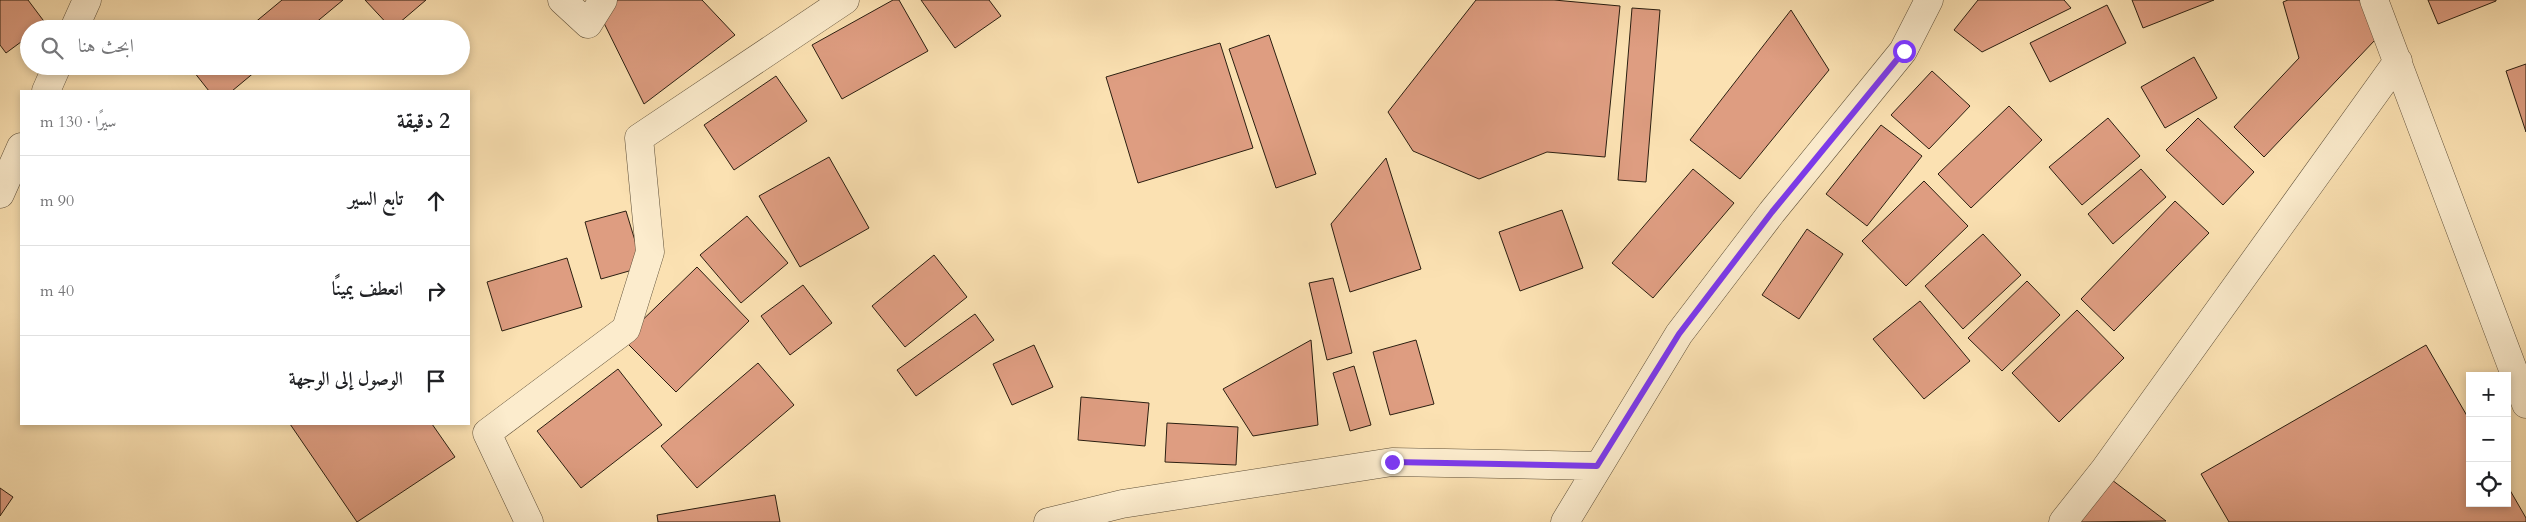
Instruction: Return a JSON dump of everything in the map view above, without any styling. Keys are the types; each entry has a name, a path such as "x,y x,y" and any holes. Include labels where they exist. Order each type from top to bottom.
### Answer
{"street":[{"path":"78,20 87,0"},
{"path":"562,0 588,24 603,0"},
{"path":"529,522 487,433 626,328 650,252 639,138 845,0"},
{"path":"1565,522 1597,466 1679,334 1772,212 1904,51 1929,0"},
{"path":"2374,0 2526,404"},
{"path":"2063,522 2105,469 2398,61"},
{"path":"46,90 53,75"},
{"path":"0,194 20,149"},
{"path":"1048,522 1122,504 1392,462 1597,466"}],"building":[{"path":"0,0 28,0 43,20 20,20 20,43 6,53 0,45"},
{"path":"282,0 343,0 319,20 258,20"},
{"path":"365,0 426,0 403,20 384,20"},
{"path":"610,0 702,0 735,35 644,104 598,11"},
{"path":"893,0 899,0 928,51 842,99 812,45"},
{"path":"921,0 989,0 1001,16 955,48"},
{"path":"1476,0 1554,0 1620,6 1605,157 1547,152 1479,179 1413,151 1388,112"},
{"path":"1978,0 2064,0 2071,8 1982,52 1954,30"},
{"path":"2132,0 2214,0 2143,28"},
{"path":"2288,0 2362,0 2375,40 2264,157 2234,127 2299,58 2283,2"},
{"path":"2428,0 2496,0 2496,1 2438,24"},
{"path":"2107,5 2126,43 2050,82 2030,43"},
{"path":"1632,8 1660,10 1646,182 1618,180"},
{"path":"1791,10 1829,70 1740,179 1690,140"},
{"path":"1269,35 1316,174 1276,188 1229,49"},
{"path":"1220,43 1253,148 1138,183 1106,77"},
{"path":"2194,57 2217,98 2165,128 2141,87"},
{"path":"2526,64 2526,132 2506,71"},
{"path":"1932,71 1970,106 1929,149 1891,115"},
{"path":"196,75 251,75 233,90 208,90"},
{"path":"776,76 807,121 734,170 704,125"},
{"path":"2009,106 2042,140 1971,208 1938,174"},
{"path":"2108,118 2140,156 2082,205 2049,167"},
{"path":"2198,118 2254,172 2223,205 2166,150"},
{"path":"1881,125 1922,156 1867,226 1826,194"},
{"path":"829,157 869,228 800,267 759,196"},
{"path":"1386,158 1421,269 1350,292 1331,224"},
{"path":"1693,169 1734,203 1653,298 1612,263"},
{"path":"2141,169 2166,197 2113,244 2088,214"},
{"path":"1924,181 1968,226 1906,286 1862,241"},
{"path":"2175,201 2209,233 2114,331 2081,299"},
{"path":"1562,210 1583,268 1520,291 1499,232"},
{"path":"626,211 643,267 601,279 585,222"},
{"path":"747,216 788,263 741,303 700,255"},
{"path":"1807,229 1843,254 1799,319 1762,295"},
{"path":"1983,234 2021,275 1963,329 1925,286"},
{"path":"934,255 967,297 905,347 872,306"},
{"path":"567,258 582,307 502,331 487,282"},
{"path":"697,267 749,321 676,392 623,339"},
{"path":"1333,278 1352,353 1327,360 1309,283"},
{"path":"2027,281 2060,315 2002,371 1968,338"},
{"path":"803,285 832,323 790,355 761,316"},
{"path":"1920,301 1970,361 1924,399 1873,339"},
{"path":"2077,310 2124,358 2059,422 2012,373"},
{"path":"975,314 994,340 916,396 897,370"},
{"path":"1311,340 1318,425 1253,436 1223,389"},
{"path":"1416,340 1434,404 1390,415 1373,352"},
{"path":"1034,345 1053,387 1012,405 993,364"},
{"path":"2426,345 2466,414 2466,507 2511,507 2511,492 2526,518 2526,522 2229,522 2201,474"},
{"path":"758,363 794,405 697,488 661,446"},
{"path":"1354,366 1371,425 1350,431 1333,373"},
{"path":"618,369 662,425 581,488 537,431"},
{"path":"1081,397 1149,403 1145,446 1078,440"},
{"path":"1167,423 1238,427 1236,465 1165,462"},
{"path":"291,425 433,425 455,457 357,522"},
{"path":"2112,480 2166,521 2080,522"},
{"path":"0,488 13,497 0,516"},
{"path":"775,495 780,522 658,522 657,515"}],"route":[{"path":"1392,462 1597,466 1679,334 1772,212 1904,51"}]}
